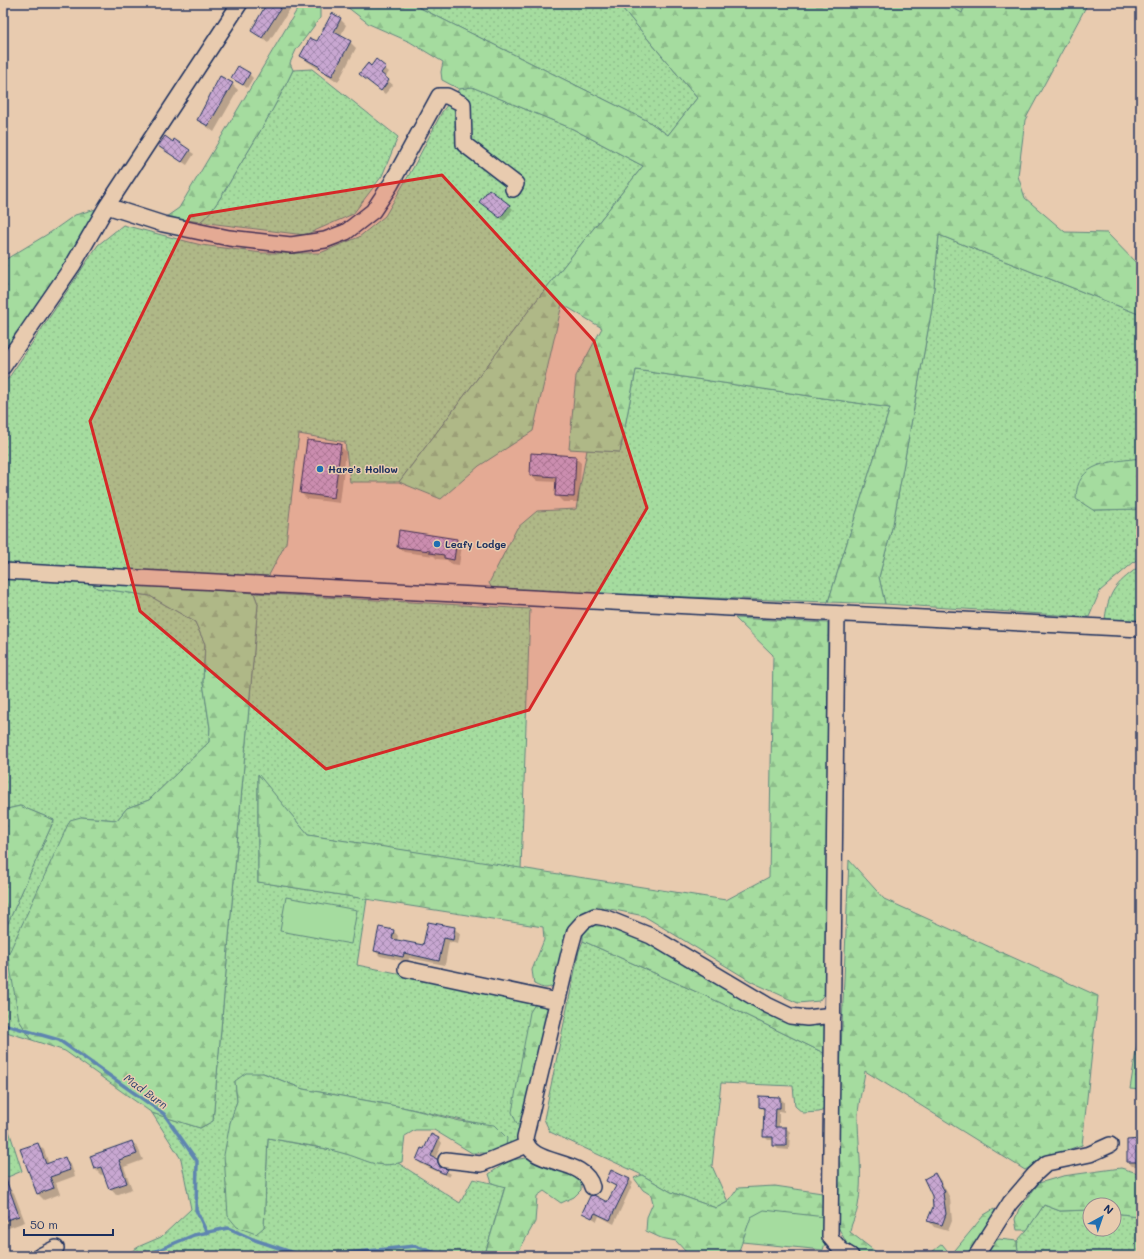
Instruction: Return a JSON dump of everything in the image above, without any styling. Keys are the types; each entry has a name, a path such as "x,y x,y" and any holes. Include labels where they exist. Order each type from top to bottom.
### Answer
{"street":[{"path":"3,367 73,265 107,206 143,154 240,3"},
{"path":"107,206 163,224 229,238 291,246 324,240 346,232 373,212 391,184 439,96 447,96 463,104 464,144 516,184 513,189"},
{"path":"3,571 1141,629"},
{"path":"837,614 830,1237 834,1250 841,1250 851,1256"},
{"path":"592,1186 590,1178 580,1170 533,1152 527,1145 525,1138 575,931 584,921 595,916 620,923 651,936 767,1005 790,1016 807,1018 833,1015"},
{"path":"406,969 557,1001"},
{"path":"446,1160 481,1164 527,1145"},
{"path":"976,1256 1010,1203 1035,1174 1047,1163 1090,1154 1110,1145"},
{"path":"40,1256 56,1248"}],"highlighted area":[{"path":"442,175 594,341 647,508 529,710 326,769 140,611 90,421 190,216"}],"green space":[{"path":"301,3 323,3 320,4 320,18 296,50 290,63 293,70 265,123 219,200 200,222 166,217 179,208"},
{"path":"342,3 410,3 648,121 668,135 697,98 618,3 944,3 962,13 966,3 1088,3 1025,120 1018,176 1025,198 1065,232 1107,233 1141,268 1141,315 939,235 932,308 893,524 879,577 885,604 828,602 890,408 636,370 620,452 569,449 576,376 602,328 562,304 533,431 479,466 441,499 399,482 536,301 643,166 573,129 472,87 459,89 442,80 441,72 443,62 410,42 369,24"},
{"path":"410,3 618,3 697,98 668,135 648,121"},
{"path":"944,3 966,3 962,14"},
{"path":"312,69 398,137 382,176 353,214 305,235 200,222 215,206 223,194 280,97 293,70"},
{"path":"472,87 573,129 643,166 536,301 399,482 350,482 345,442 299,434 286,543 268,577 3,565 3,384 10,376 98,245 123,225 201,245 262,253 320,253 359,237 385,216 413,168 442,112 459,89"},
{"path":"96,209 61,273 3,359 3,261 51,232 75,215"},
{"path":"939,235 1141,315 1141,458 1098,465 1093,510 1141,509 1141,556 1100,591 1089,617 885,604 879,577 893,524 932,308"},
{"path":"636,370 890,408 828,602 493,590 489,583 517,528 537,511 576,509 587,450 620,452"},
{"path":"1141,458 1141,509 1093,510 1076,499 1078,486 1082,477 1089,470 1108,463"},
{"path":"1141,565 1141,621 1105,619 1109,600 1116,587"},
{"path":"3,577 87,580 97,588 150,596 195,622 205,644 203,683 210,728 209,742 149,800 127,808 117,820 81,817 19,1020 32,1040 3,1031 3,934 54,820 20,806 3,810"},
{"path":"87,580 254,593 258,604 213,1121 200,1128 152,1113 65,1051 32,1040 19,1020 8,955 70,820 81,817 117,820 127,808 149,800 209,742 210,728 203,683 205,644 195,622 150,596 97,588"},
{"path":"254,593 530,609 521,869 308,835 258,775 258,882 367,899 357,965 537,1001 521,1135 515,1142 506,1146 476,1123 402,1107 303,1089 263,1073 235,1081 237,1101 230,1123 264,1227 268,1138 341,1152 369,1162 383,1165 398,1163 460,1203 473,1179 505,1186 485,1254 496,1256 124,1256 140,1246 161,1237 191,1209 181,1159 152,1113 200,1128 213,1121 258,604"},
{"path":"735,618 828,623 827,990 819,1001 798,1003 752,982 644,916 605,908 582,915 557,983 546,988 534,984 532,970 544,940 543,927 258,882 258,774 308,835 726,900 769,877 773,655"},
{"path":"20,806 54,820 3,934 3,810"},
{"path":"849,860 884,899 1098,996 1082,1145 1058,1153 1025,1170 865,1071 858,1116 860,1175 859,1196 857,1209 850,1232 881,1256 863,1256 848,1246 837,1225 838,1121"},
{"path":"286,897 357,910 351,944 280,931"},
{"path":"594,921 646,939 795,1022 827,1026 826,1054 719,1002 583,941 583,930"},
{"path":"583,941 719,1002 826,1054 827,1109 819,1112 803,1113 795,1106 793,1086 721,1083 712,1166 728,1202 716,1208 671,1192 642,1175 550,1132 544,1119 579,951"},
{"path":"537,1001 549,1005 552,1012 523,1125 517,1124 512,1112 530,1012"},
{"path":"1141,1019 1141,1090 1130,1089"},
{"path":"246,1073 263,1073 303,1089 402,1107 460,1121 494,1125 507,1138 506,1146 493,1153 472,1153 434,1130 415,1130 405,1136 402,1162 385,1165 371,1163 350,1155 324,1148 268,1138 264,1227 256,1234 237,1227 228,1216 224,1155 230,1123 237,1101 235,1081"},
{"path":"3,1112 22,1171 3,1179"},
{"path":"527,1158 581,1179 581,1190 574,1197 561,1203 544,1191 537,1196 535,1222 516,1256 485,1254 505,1187 492,1183 489,1174 510,1160"},
{"path":"1121,1168 1141,1174 1141,1219 1137,1216 1122,1214 1122,1197 1082,1197 1082,1210 1060,1211 1044,1205 1027,1230 1017,1230 1015,1219 1019,1209 1039,1183 1063,1176"},
{"path":"642,1175 671,1192 716,1208 728,1202 738,1188 775,1186 822,1193 825,1217 751,1218 737,1256 685,1256 687,1253 676,1241 661,1238 646,1231 647,1217 653,1203 651,1195 643,1190 634,1178"},
{"path":"1044,1205 1060,1211 1082,1210 1082,1237 1122,1237 1122,1214 1137,1216 1141,1219 1141,1256 1016,1256 1018,1252 1017,1241 1027,1230"},
{"path":"994,1209 996,1218 970,1256 927,1256 942,1244 951,1255 984,1215"},
{"path":"764,1210 825,1217 826,1240 823,1250 742,1242 751,1217"},
{"path":"999,1239 1017,1241 1018,1252 1016,1256 986,1256 993,1242"}],"building":[{"path":"267,3 284,3 262,38 251,31"},
{"path":"332,13 341,18 334,32 351,41 332,76 319,69 320,67 300,56 310,38 317,41"},
{"path":"376,59 386,67 381,73 389,80 381,91 359,74 368,63 371,66"},
{"path":"238,66 250,73 243,85 231,78"},
{"path":"220,76 233,83 208,126 197,120"},
{"path":"165,136 173,142 174,139 190,150 182,162 158,146"},
{"path":"489,189 510,205 500,218 479,202"},
{"name":"Hare's Hollow","path":"307,440 341,444 334,498 300,493"},
{"path":"531,453 576,456 574,497 555,496 556,477 530,475"},
{"name":"Leafy Lodge","path":"399,530 457,539 454,560 444,558 444,555 430,553 430,551 397,547"},
{"path":"428,922 455,927 453,940 444,938 439,961 404,953 403,957 374,951 379,927 394,930 392,939 423,945"},
{"path":"759,1096 780,1097 780,1108 776,1108 775,1127 786,1127 786,1146 773,1146 773,1137 763,1137 764,1108 759,1107"},
{"path":"431,1134 439,1138 431,1156 437,1159 440,1167 448,1169 445,1174 416,1160 421,1148 424,1149"},
{"path":"1141,1139 1140,1162 1127,1162 1127,1140"},
{"path":"132,1141 137,1154 119,1160 127,1183 109,1189 101,1167 94,1169 90,1156"},
{"path":"38,1143 46,1164 65,1157 70,1170 50,1177 54,1188 37,1194 20,1149"},
{"path":"611,1170 630,1179 610,1220 595,1213 592,1218 582,1213 590,1196 594,1195 607,1202 616,1186 606,1181"},
{"path":"935,1173 945,1192 943,1193 946,1214 942,1225 927,1221 933,1207 932,1196 924,1179"},
{"path":"4,1174 19,1216 3,1221 3,1175"}],"waterway":[{"name":"Mad Burn","path":"3,1024 59,1040 164,1114 197,1161 196,1210 207,1233"},
{"path":"144,1256 194,1235 228,1228 255,1240 303,1256"},
{"path":"320,1256 415,1246 444,1256"}],"place":[{"name":"Hare's Hollow","path":"320,469"},
{"name":"Leafy Lodge","path":"437,544"}]}
